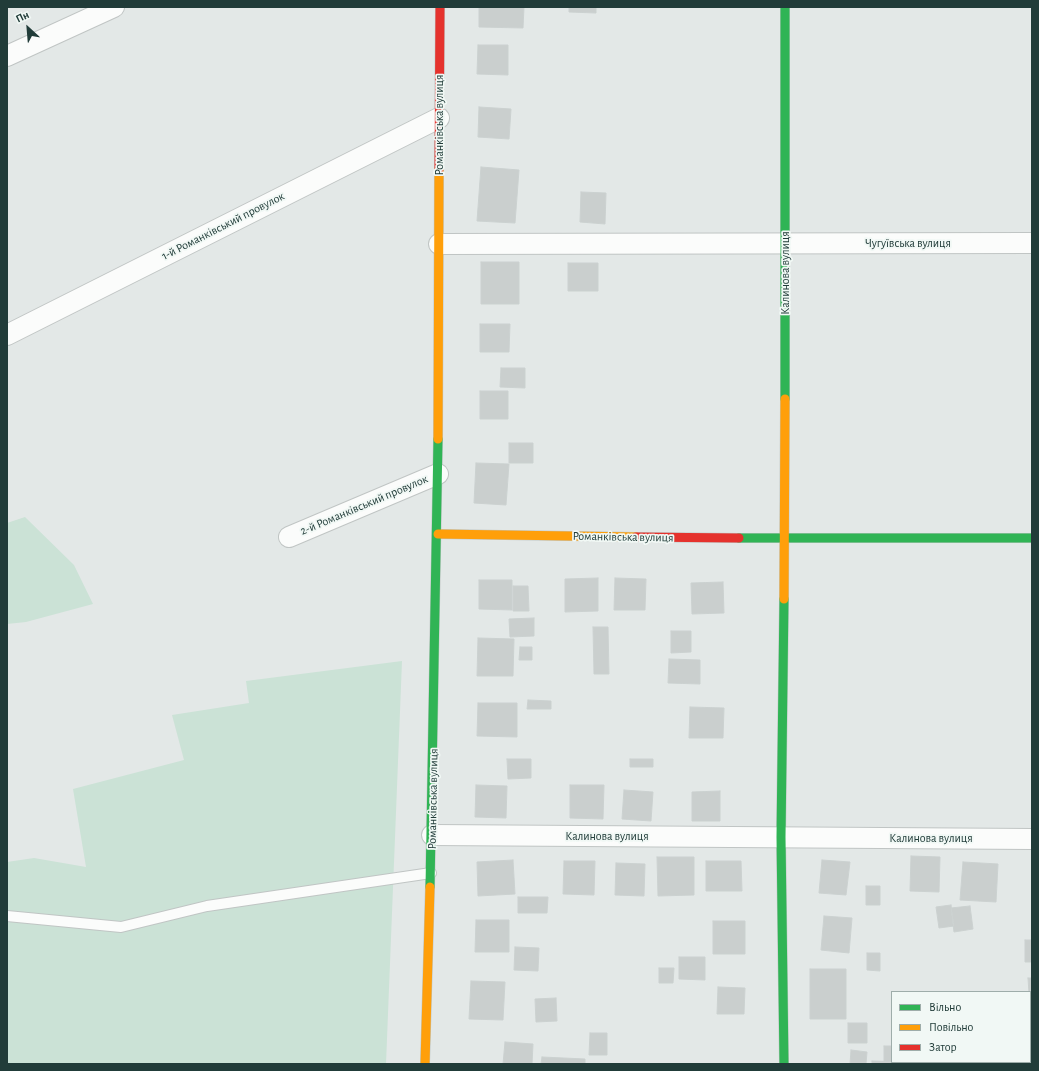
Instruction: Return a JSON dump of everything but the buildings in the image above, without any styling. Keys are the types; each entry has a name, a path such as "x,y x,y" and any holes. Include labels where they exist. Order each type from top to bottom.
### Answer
{"street":[{"path":"7,56 114,7"},
{"name":"Романківська вулиця","path":"425,1064 432,835 438,534 440,7"},
{"name":"Калинова вулиця","path":"784,1064 781,837 785,539 785,7"},
{"name":"1-й Романківський провулок","path":"7,335 439,118"},
{"path":"439,244 785,243"},
{"name":"Чугуївська вулиця","path":"785,243 1032,243"},
{"name":"2-й Романківський провулок","path":"289,537 438,474"},
{"name":"Романківська вулиця","path":"438,534 785,539"},
{"path":"785,539 1032,538"},
{"name":"Калинова вулиця","path":"432,835 1032,839"}],"lane":[{"path":"7,916 120,927 207,906 431,873"}],"green space":[{"path":"25,517 74,565 93,604 26,622 7,624 7,523"},
{"path":"402,661 386,1064 7,1064 7,862 34,858 86,867 73,789 184,760 172,715 249,703 246,681"}],"traffic: fast":[{"path":"785,7 785,399"},
{"path":"430,887 438,439"},
{"path":"739,538 1032,538"},
{"path":"784,599 781,837 784,1064"}],"traffic: slow":[{"path":"438,439 439,169"},
{"path":"784,599 785,399"},
{"path":"438,534 636,537"},
{"path":"425,1064 430,887"}],"traffic: jam":[{"path":"439,169 440,7"},
{"path":"636,537 739,538"}]}
